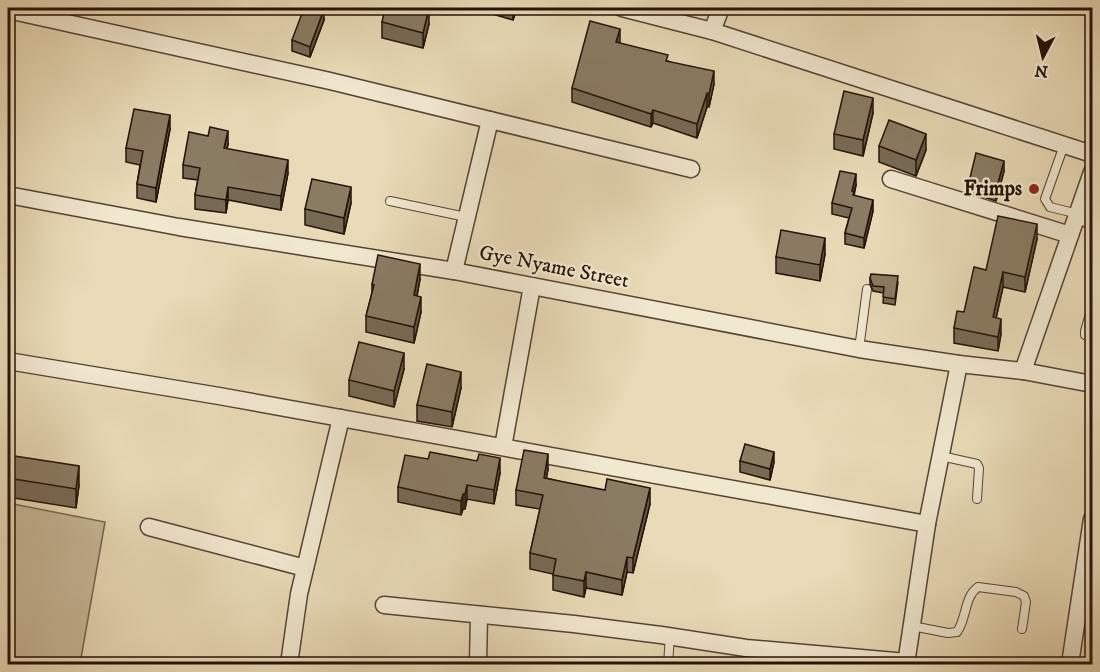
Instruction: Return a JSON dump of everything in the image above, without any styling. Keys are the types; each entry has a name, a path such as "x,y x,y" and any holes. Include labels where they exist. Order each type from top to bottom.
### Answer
{"street":[{"path":"622,8 712,31 1092,154"},
{"path":"712,31 721,8"},
{"path":"8,10 193,50 691,169"},
{"path":"454,271 490,120"},
{"path":"1023,371 1070,235 1085,218 1092,171"},
{"path":"891,179 1070,235"},
{"name":"Gye Nyame Street","path":"8,195 179,227 454,271 859,350 1023,371 1092,384"},
{"path":"503,447 532,286"},
{"path":"8,361 219,396 927,524"},
{"path":"384,606 551,621 746,648 907,663 927,524 959,364"},
{"path":"289,664 305,568 341,418"},
{"path":"1070,664 1092,519"},
{"path":"149,527 305,568"},
{"path":"477,664 479,615"}],"lane":[{"path":"1064,145 1045,199 1050,207 1085,218"},
{"path":"390,201 466,217"},
{"path":"859,350 867,289"},
{"path":"1092,307 1084,331 1085,335 1092,339"},
{"path":"941,456 976,464 979,468 977,499"},
{"path":"912,627 948,633 957,632 971,592 978,587 1016,592 1024,596 1026,602 1022,629"},
{"path":"668,664 670,636"}],"shaded area":[{"path":"8,503 105,522 80,664 8,664"}],"building":[{"path":"304,8 324,9 310,47 292,40"},
{"path":"385,8 429,8 423,33 382,22"},
{"path":"590,21 620,29 616,42 668,55 666,61 714,71 709,94 707,93 697,124 653,110 651,114 572,88"},
{"path":"844,91 873,98 863,140 834,134"},
{"path":"134,109 170,115 156,188 137,184 143,151 126,148"},
{"path":"889,120 926,134 916,160 879,146"},
{"path":"210,127 228,131 224,148 288,160 281,196 228,187 226,200 195,195 200,168 183,165 189,132 208,136"},
{"path":"976,153 1004,161 996,190 969,182"},
{"path":"840,171 856,174 853,195 873,200 864,238 845,233 852,208 832,203"},
{"path":"312,179 351,187 344,218 305,209"},
{"path":"998,216 1037,224 1025,277 1003,272 993,317 1001,319 998,337 954,328 957,311 964,312 974,267 986,270"},
{"path":"781,230 825,238 820,265 776,257"},
{"path":"378,255 420,264 414,295 421,297 414,327 366,316 374,285 372,284"},
{"path":"871,274 898,276 895,299 883,297 884,287 873,286"},
{"path":"359,342 404,353 394,391 349,380"},
{"path":"427,364 461,372 452,412 417,405"},
{"path":"745,444 774,452 770,469 740,461"},
{"path":"524,450 548,454 544,478 605,490 607,479 650,488 633,558 627,557 622,580 586,572 584,581 553,575 556,559 530,553 543,495 516,490"},
{"path":"430,452 477,461 479,454 500,458 494,490 467,485 461,501 398,487 405,455 428,459"},
{"path":"8,455 79,466 76,489 8,478"}],"place":[{"name":"Frimps","path":"1034,189"}]}
